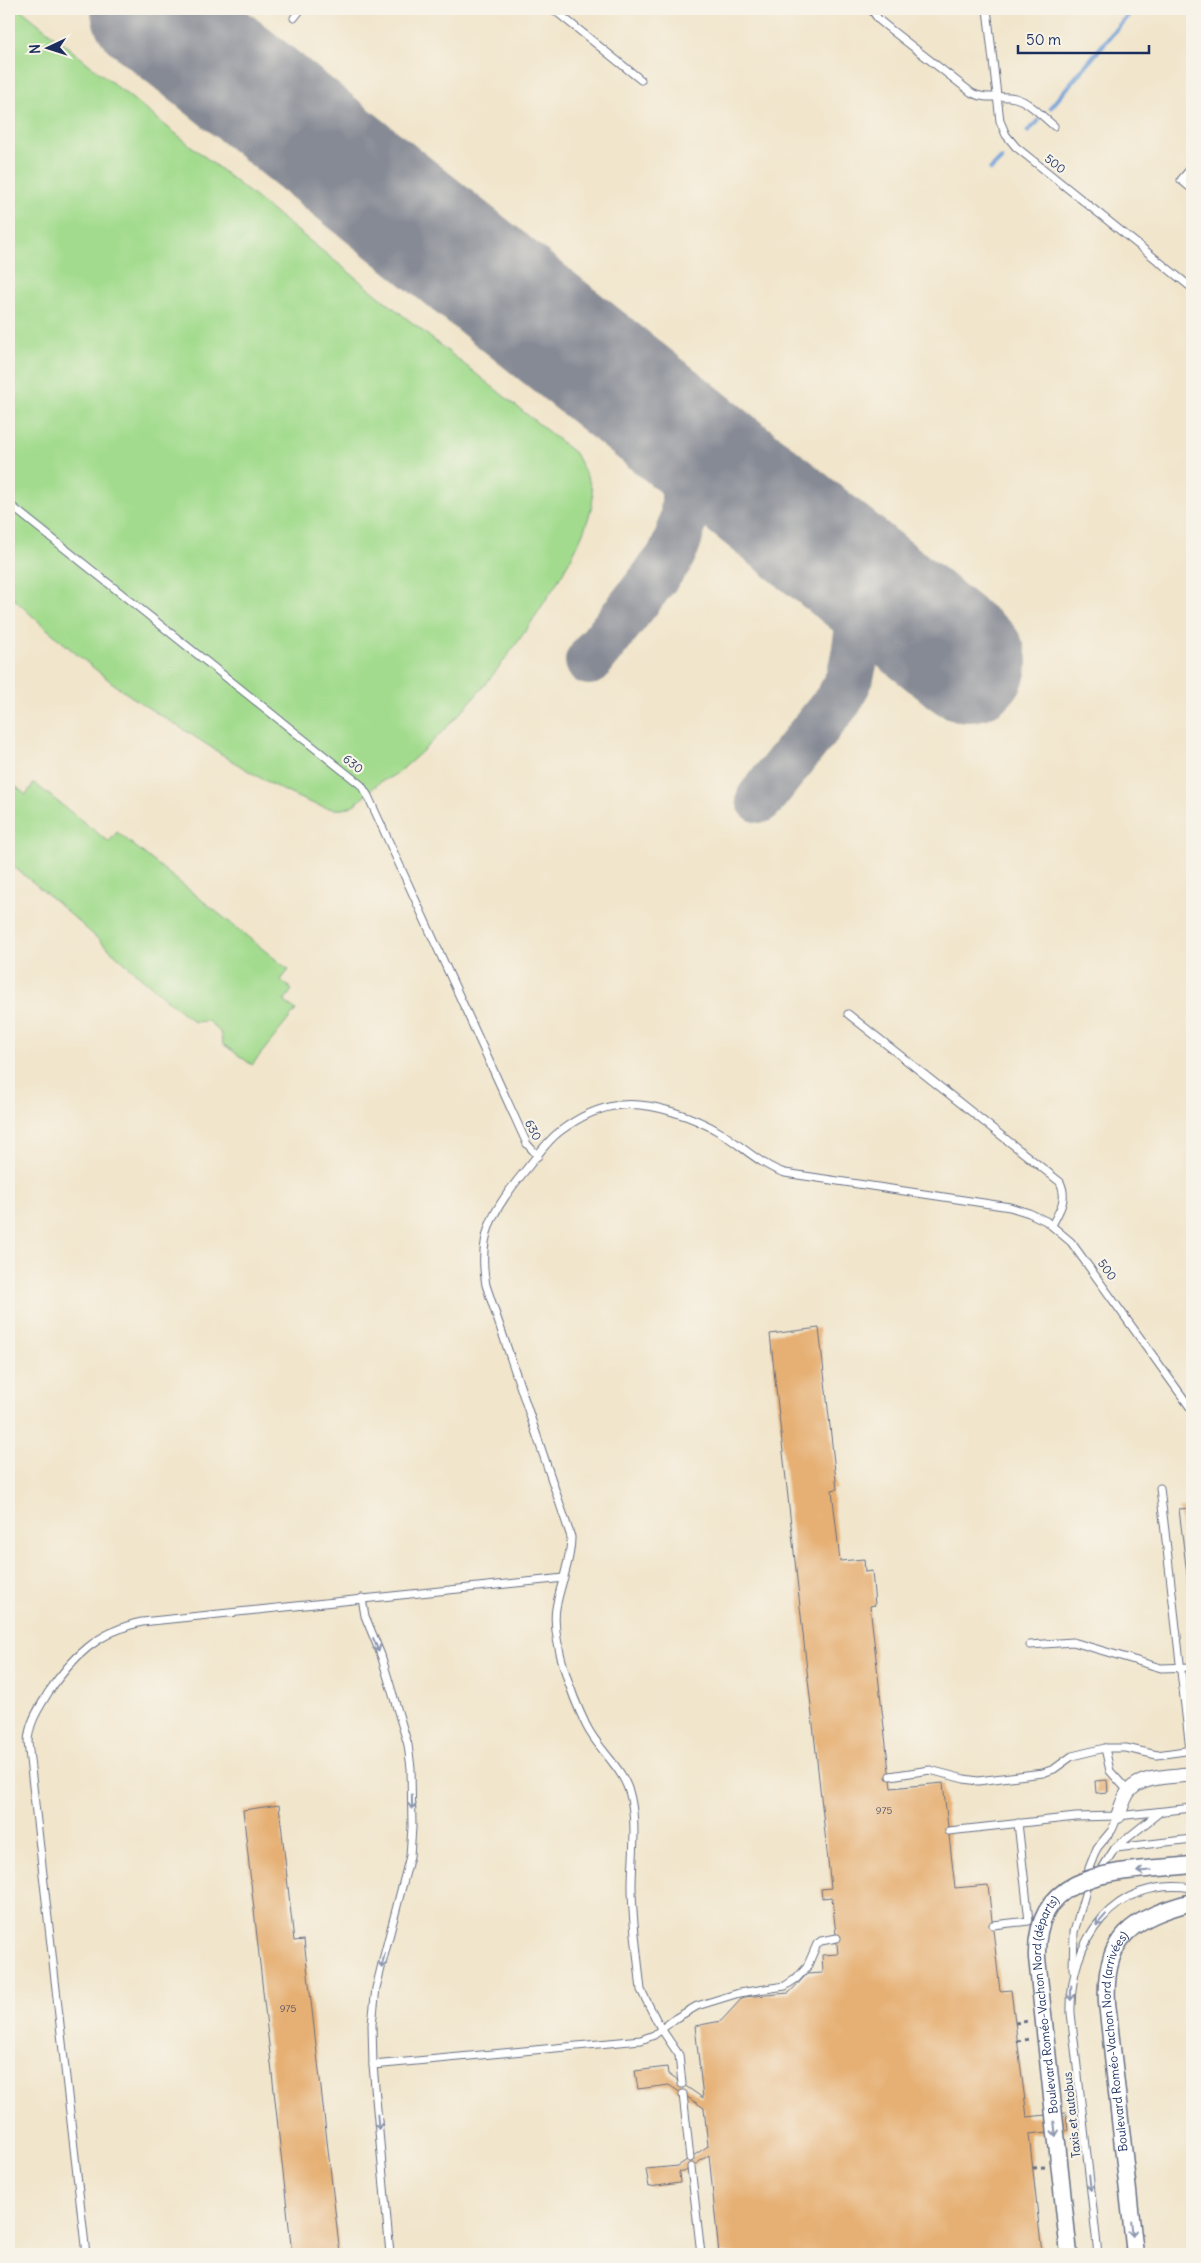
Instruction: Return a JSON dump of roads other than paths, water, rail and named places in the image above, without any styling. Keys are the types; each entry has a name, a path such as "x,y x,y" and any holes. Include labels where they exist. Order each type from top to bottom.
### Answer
{"street":[{"path":"1118,1816 1128,1791 1144,1781 1192,1774"},
{"name":"Boulevard Roméo-Vachon Nord (départs)","path":"1070,2254 1038,1967 1038,1933 1042,1920 1056,1898 1078,1882 1108,1875 1192,1865"},
{"name":"Boulevard Roméo-Vachon Nord (arrivées)","path":"1135,2254 1107,2003 1107,1977 1115,1950 1129,1929 1155,1914 1192,1902"}],"lane":[{"path":"294,18 301,9"},
{"path":"553,9 641,80"},
{"path":"872,9 884,25 963,88 978,97 1008,97 1020,100 1054,126"},
{"name":"500","path":"987,9 997,98 1003,130 1016,147 1192,288"},
{"path":"1192,167 1181,180 1192,189"},
{"name":"630","path":"9,504 361,785 368,796 526,1144 538,1156"},
{"path":"848,1014 1060,1182 1064,1200 1052,1225"},
{"name":"500","path":"682,2084 679,2055 662,2029 641,1990 632,1888 633,1817 631,1799 619,1770 586,1727 566,1677 556,1617 571,1537 486,1285 483,1263 485,1238 490,1220 506,1195 557,1133 580,1118 620,1104 640,1105 686,1116 700,1122 730,1138 774,1170 1020,1210 1052,1225 1087,1260 1192,1410"},
{"path":"890,1776 930,1770 978,1781 1043,1773 1054,1769 1072,1756 1105,1748 1126,1748 1157,1755 1191,1750 1160,1488"},
{"path":"86,2254 28,1742 32,1718 70,1663 94,1642 121,1628 168,1619 564,1578"},
{"path":"362,1598 365,1616 380,1655 408,1745 410,1768 412,1827 410,1856 373,2006 371,2042 390,2254"},
{"path":"1030,1645 1073,1642 1161,1668 1192,1668"},
{"path":"1105,1748 1110,1771 1128,1791"},
{"path":"949,1831 1076,1817 1118,1816 1192,1808"},
{"path":"1085,1894 1115,1848 1160,1812"},
{"path":"1085,1894 1092,1857 1112,1830 1118,1816"},
{"path":"993,1925 1029,1921 1018,1823"},
{"path":"1115,1848 1192,1839"},
{"name":"Taxis et autobus","path":"1073,1974 1086,1942 1103,1916 1115,1906 1127,1898 1142,1892 1174,1886 1192,1888"},
{"name":"Taxis et autobus","path":"1085,1894 1074,1932 1071,2013 1098,2254"},
{"path":"372,2065 628,2042 648,2038 681,2015 698,2006 739,1993 785,1986 797,1978 807,1967 817,1944 821,1941 837,1938"},
{"path":"683,2094 690,2158"},
{"path":"691,2167 701,2254"}],"waterway":[{"path":"1051,107 1133,9"},
{"path":"1028,131 1038,121"},
{"path":"991,169 1001,159"}]}
